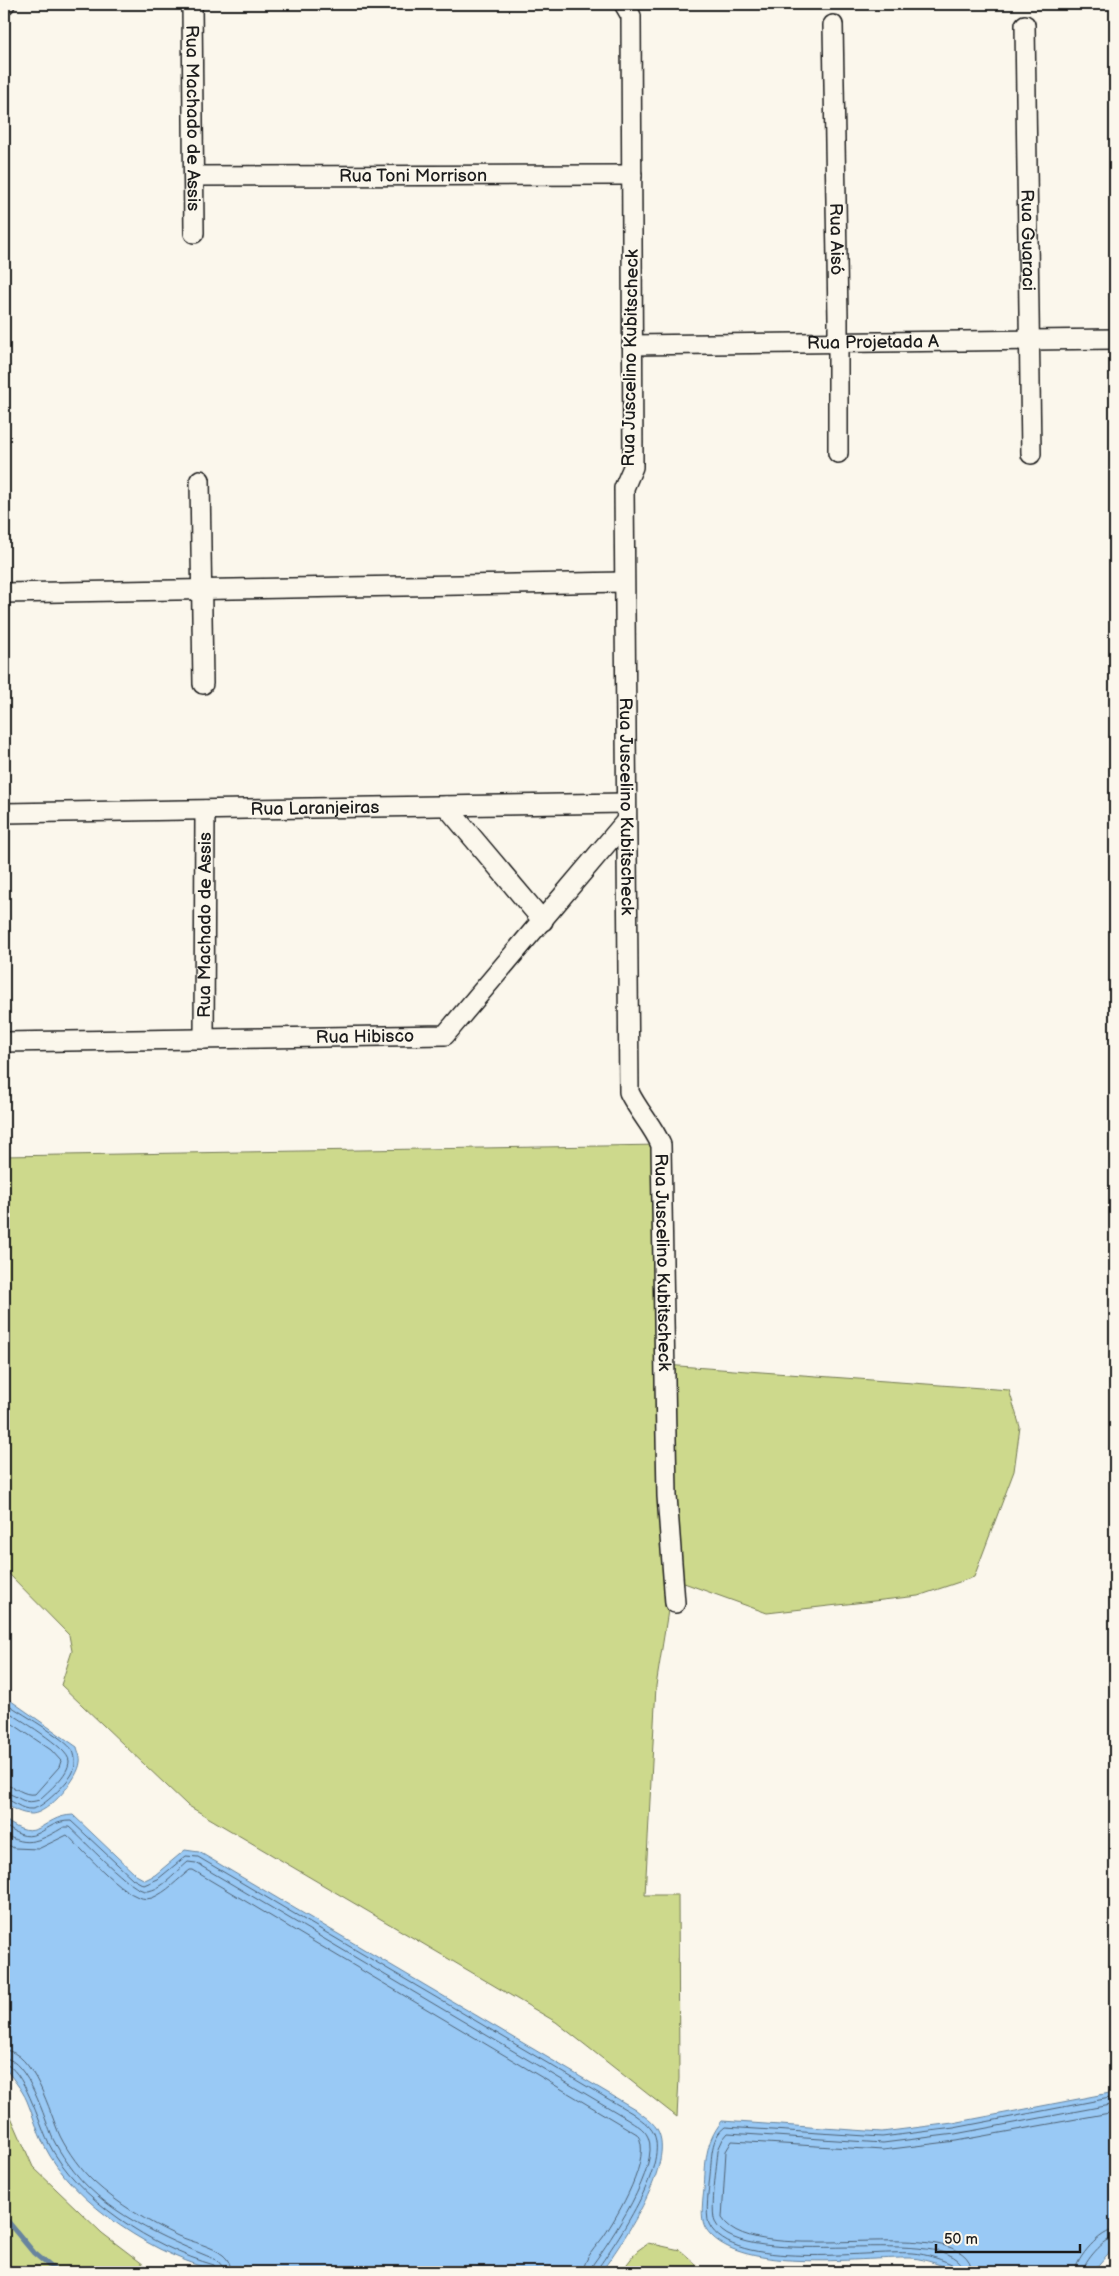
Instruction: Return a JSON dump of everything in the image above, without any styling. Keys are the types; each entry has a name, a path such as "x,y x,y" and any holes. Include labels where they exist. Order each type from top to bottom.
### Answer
{"street":[{"name":"Rua Machado de Assis","path":"192,4 194,232"},
{"name":"Rua Juscelino Kubitscheck","path":"624,4 631,16 632,176 633,467 624,488 629,1092 636,1106 655,1131 661,1145 667,1496 675,1604"},
{"name":"Rua Aisó","path":"833,25 838,453"},
{"name":"Rua Guaraci","path":"1025,25 1031,454"},
{"name":"Rua Toni Morrison","path":"194,176 632,176"},
{"name":"Rua Projetada A","path":"632,345 1115,339"},
{"path":"200,480 204,684"},
{"path":"4,593 624,582"},
{"path":"446,806 543,921"},
{"name":"Rua Laranjeiras","path":"4,813 446,806 626,812"},
{"name":"Rua Machado de Assis","path":"204,1039 205,810"},
{"name":"Rua Hibisco","path":"4,1042 445,1036 543,921 626,812"}],"green space":[{"path":"661,1145 665,1365 1009,1390 1020,1427 1014,1471 974,1577 918,1596 767,1613 673,1579 656,1686 645,1895 678,1895 679,2078 677,2117 556,2022 187,1805 61,1685 72,1651 69,1635 4,1569 4,1156"},
{"path":"4,2101 33,2167 102,2233 148,2268 158,2272 4,2272"},
{"path":"648,2243 680,2250 705,2272 621,2272 637,2251"}],"water":[{"path":"4,1696 77,1747 80,1756 78,1769 62,1794 47,1808 32,1814 21,1812 4,1803"},
{"path":"73,1815 136,1875 145,1880 155,1875 185,1850 199,1852 635,2109 648,2119 659,2133 661,2148 659,2166 643,2206 601,2272 223,2272 172,2255 146,2242 120,2226 97,2208 75,2188 57,2167 44,2145 25,2097 4,2066 4,1819 16,1827 33,1830 53,1820"},
{"path":"1115,2092 1115,2246 1092,2272 958,2272 929,2261 911,2258 831,2261 769,2258 742,2252 720,2242 703,2223 702,2208 707,2153 716,2129 722,2121 882,2132 953,2123"}],"waterway":[{"path":"4,2217 34,2253 57,2272"}]}
